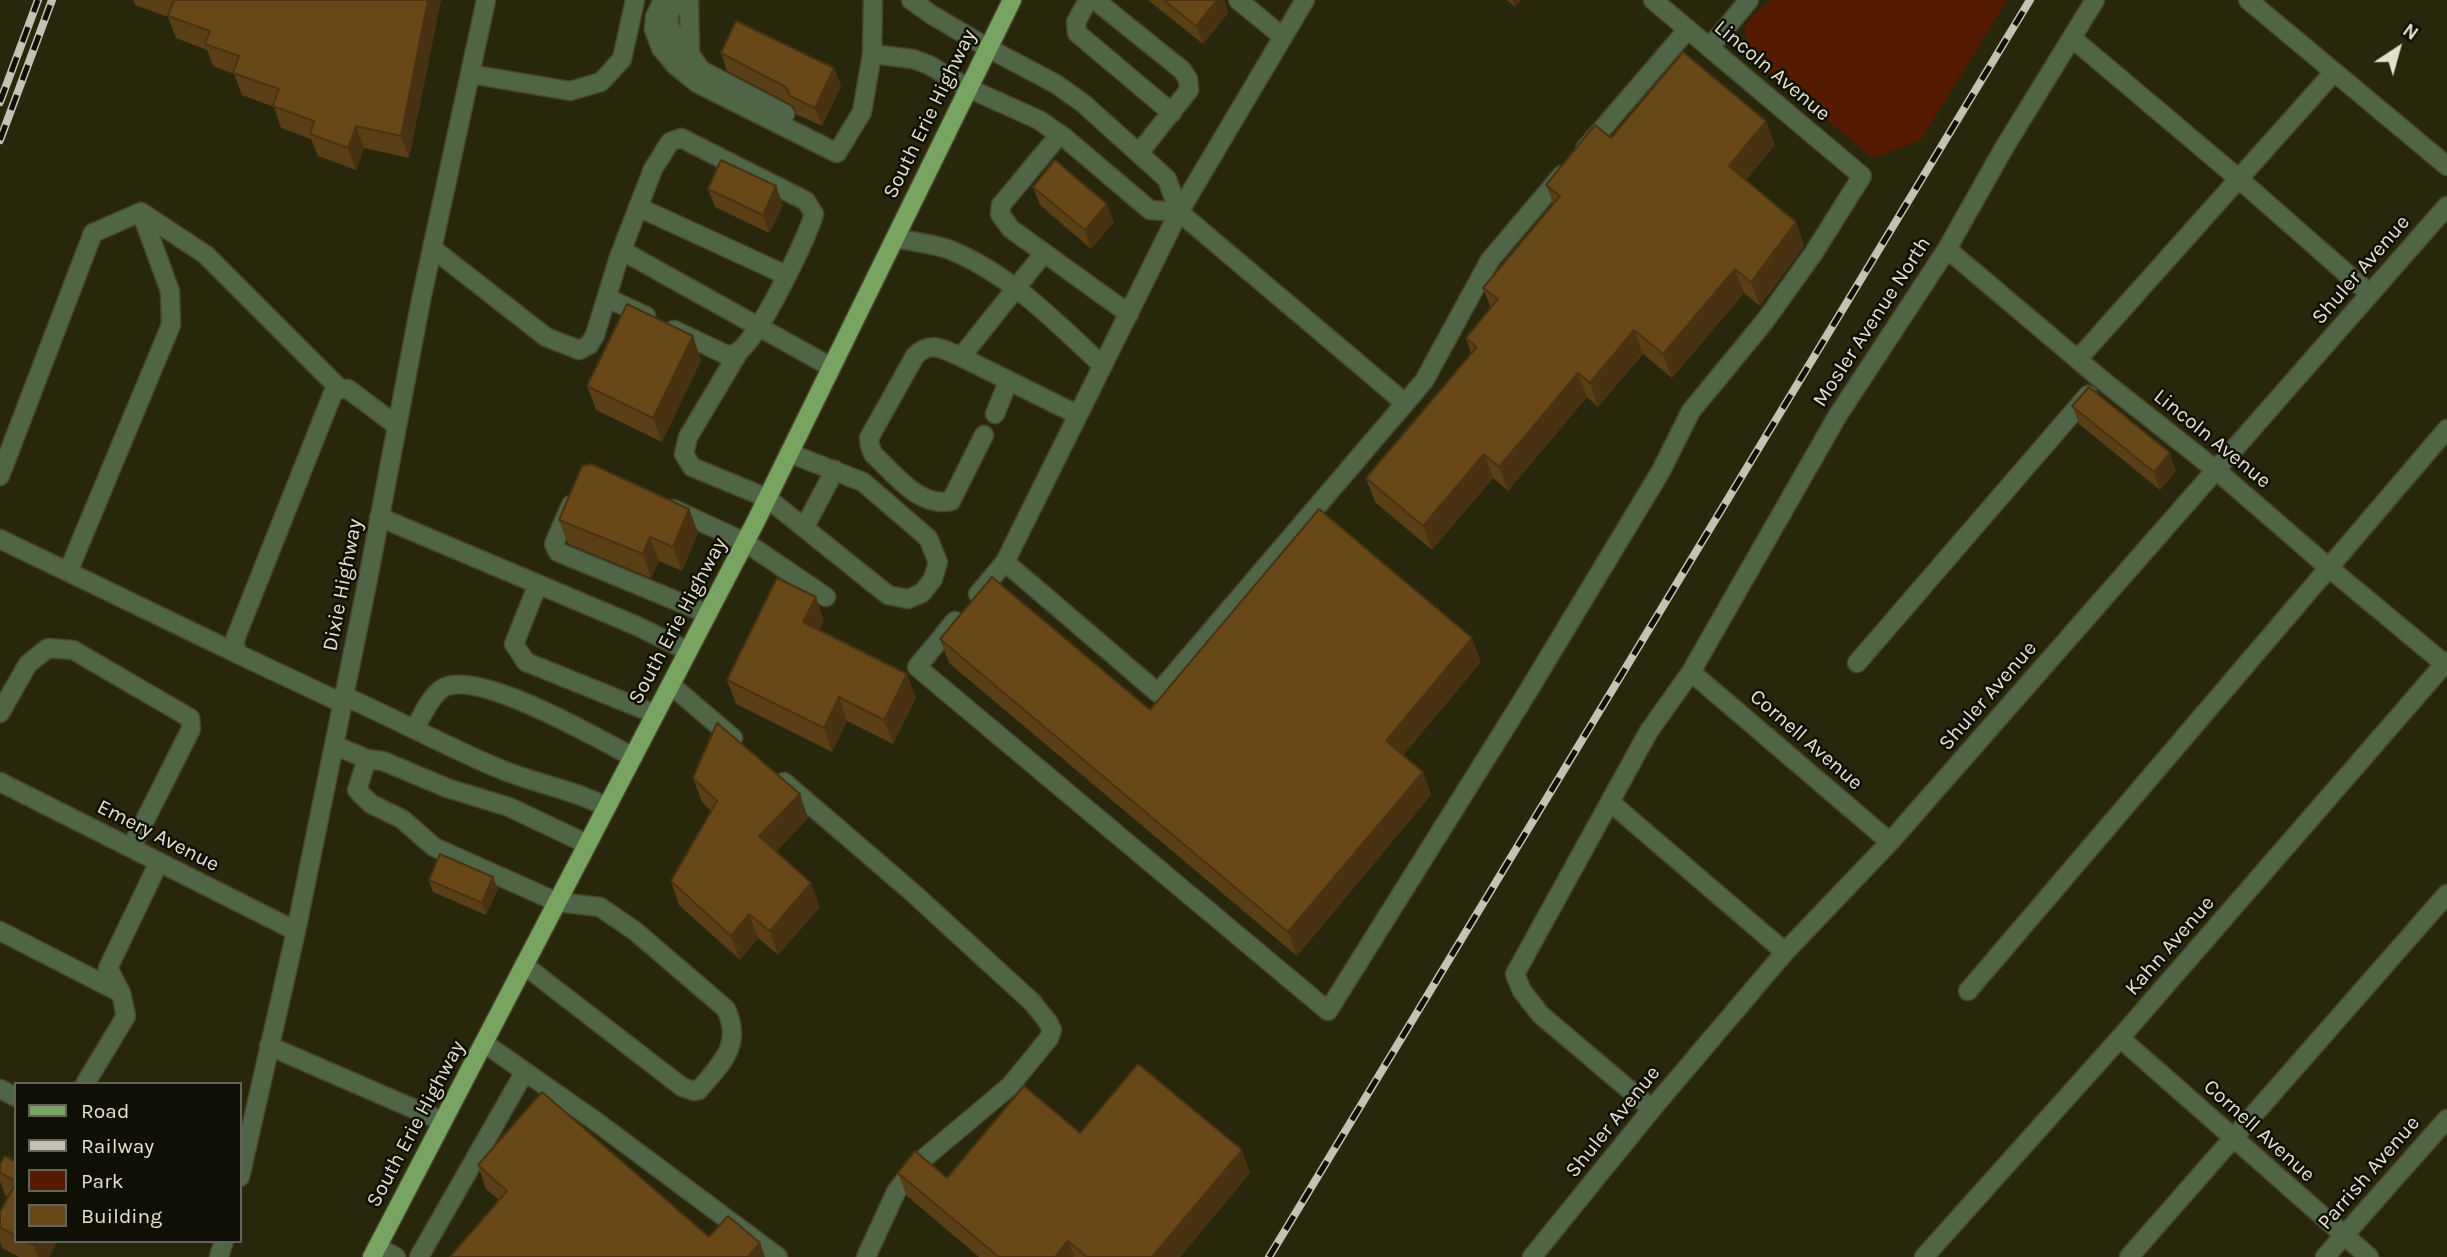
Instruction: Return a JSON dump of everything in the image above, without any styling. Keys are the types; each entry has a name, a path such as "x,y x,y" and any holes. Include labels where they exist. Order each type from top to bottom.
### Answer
{"main road":[{"name":"South Erie Highway","path":"374,1252 745,542 1012,0"}],"street":[{"name":"Dixie Highway","path":"242,1168 296,930 432,248 486,0"},
{"path":"470,74 570,91 601,82 622,59 635,0"},
{"path":"663,0 655,17 654,30 661,48 675,65 697,83 838,153 862,112 872,54 873,0"},
{"path":"682,0 670,13 672,35 701,70 844,143"},
{"path":"689,0 690,54"},
{"path":"911,0 932,15 1056,84 1074,97 1167,179 1180,212 1405,403"},
{"path":"1088,0 1076,22 1077,33 1172,113"},
{"path":"1095,0 1182,70 1188,79 1189,90 1139,153"},
{"path":"1238,0 1283,37"},
{"path":"1306,0 1180,212 1005,562 1158,693 1424,381 1490,260 1688,29"},
{"name":"Lincoln Avenue","path":"1005,562 917,667 1328,1011 1539,674 1661,471 1691,411 1765,321 1813,254 1862,176 1654,0"},
{"path":"1710,47 1749,0"},
{"name":"Mosler Avenue North","path":"1652,1109 1541,1015 1522,991 1515,974 1649,731 1691,672 1839,415 1947,249 2004,148 2095,0"},
{"path":"2248,0 2447,166"},
{"path":"2072,38 2370,294"},
{"path":"872,54 913,59 929,65 968,88 1039,120 1060,134 1150,210 1180,212"},
{"path":"2078,359 2334,72"},
{"path":"1060,134 1000,205 1000,214 1011,229 1129,314"},
{"path":"432,248 545,337 579,350 589,345 653,169 670,142 681,138 806,201 814,215 807,235 759,327 740,351 688,437 684,454 692,467 767,498 888,596 908,599 922,593 933,579 938,562 928,538 863,482 789,453"},
{"name":"Shuler Avenue","path":"1532,1257 1652,1109 1786,952 1891,842 2447,206"},
{"path":"638,207 786,275"},
{"path":"141,212 205,255 340,389"},
{"path":"0,476 93,233 141,212"},
{"path":"68,572 171,325 170,291 141,212"},
{"path":"895,238 951,250 984,267 1027,296 1103,366"},
{"name":"Lincoln Avenue","path":"1947,249 2446,664"},
{"path":"961,357 1044,253"},
{"path":"619,257 628,254 831,367"},
{"path":"607,298 729,356 740,351"},
{"path":"984,435 951,501 938,504 922,498 873,454 869,438 915,356 922,348 933,345 1078,415"},
{"path":"1857,663 2102,380"},
{"path":"995,414 1008,382"},
{"path":"238,654 234,642 333,393 348,389 396,425"},
{"path":"1968,991 2447,429"},
{"path":"804,528 835,470"},
{"path":"578,491 554,544 558,552 708,614"},
{"path":"661,504 745,542 826,597"},
{"path":"379,517 637,626 688,651"},
{"path":"0,539 238,654 415,728 490,765 527,780 582,794 607,807"},
{"path":"538,584 513,644 526,662 655,714"},
{"path":"0,713 28,664 48,648 73,650 190,718 191,729 131,848"},
{"name":"Kahn Avenue","path":"1924,1257 2120,1038 2446,664"},
{"name":"Cornell Avenue","path":"1691,672 1891,842"},
{"path":"671,684 744,748"},
{"path":"415,728 443,688 475,685 564,720 633,757"},
{"path":"334,745 367,759 383,761 447,788 509,807 587,844"},
{"path":"357,790 367,759"},
{"path":"776,775 912,892 1032,1002 1052,1030 1049,1038 1010,1086 916,1165 896,1192 866,1257"},
{"path":"327,777 357,790 371,804 402,819 434,847 557,902 600,907 635,931 726,1009 733,1023 733,1039 728,1053 699,1090 682,1087 524,965"},
{"name":"Emery Avenue","path":"0,782 296,930"},
{"path":"1610,802 1786,952"},
{"path":"86,1082 126,1016 121,993 108,968 159,862"},
{"path":"2129,1257 2447,894"},
{"path":"0,930 121,993"},
{"name":"Cornell Avenue","path":"2120,1038 2369,1257"},
{"path":"484,1043 594,1120 778,1257"},
{"path":"270,1046 443,1121"},
{"path":"419,1257 524,1073"},
{"name":"Parrish Avenue","path":"2325,1257 2447,1118"},
{"path":"374,1252 396,1257"}],"green space":[{"path":"1772,0 2007,0 1921,140 1873,158 1748,56 1745,26 1754,14"}],"building":[{"path":"174,0 428,0 401,136 356,126 348,148 310,134 314,121 273,106 279,89 233,73 239,56 205,44 210,31 168,16"},
{"path":"1164,0 1217,0 1196,26"},
{"path":"736,21 834,68 815,108 790,96 784,86 721,53"},
{"path":"1683,52 1766,121 1729,166 1796,222 1751,282 1735,269 1663,354 1634,330 1590,383 1578,373 1499,467 1484,454 1423,526 1366,478 1477,347 1466,338 1498,299 1483,288 1560,196 1546,185 1595,125 1611,138"},
{"path":"721,160 776,186 763,215 708,189"},
{"path":"1055,160 1107,204 1085,230 1033,187"},
{"path":"627,304 693,336 653,418 587,386"},
{"path":"2089,387 2170,453 2154,472 2072,406"},
{"path":"591,464 689,509 673,547 650,537 643,554 559,520 582,466"},
{"path":"1319,509 1472,638 1386,741 1423,772 1288,932 940,639 992,577 1150,710"},
{"path":"777,578 816,597 803,622 907,674 884,720 839,697 824,728 727,680"},
{"path":"717,723 800,794 759,836 811,883 770,931 749,914 731,936 671,881 717,801 693,778"},
{"path":"440,854 493,877 482,903 429,880"},
{"path":"1138,1064 1242,1150 1152,1257 1087,1257 1068,1241 1055,1257 999,1257 898,1173 915,1151 947,1178 1024,1086 1080,1133"},
{"path":"542,1092 709,1237 728,1216 760,1243 748,1257 450,1257 507,1191 478,1165"},
{"path":"5,1156 14,1161 14,1180 0,1173 0,1164"},
{"path":"14,1187 14,1235 0,1227 0,1212"}],"railway":[{"path":"0,102 38,0"},
{"path":"0,140 52,0"},
{"path":"1269,1257 2030,0"}]}
